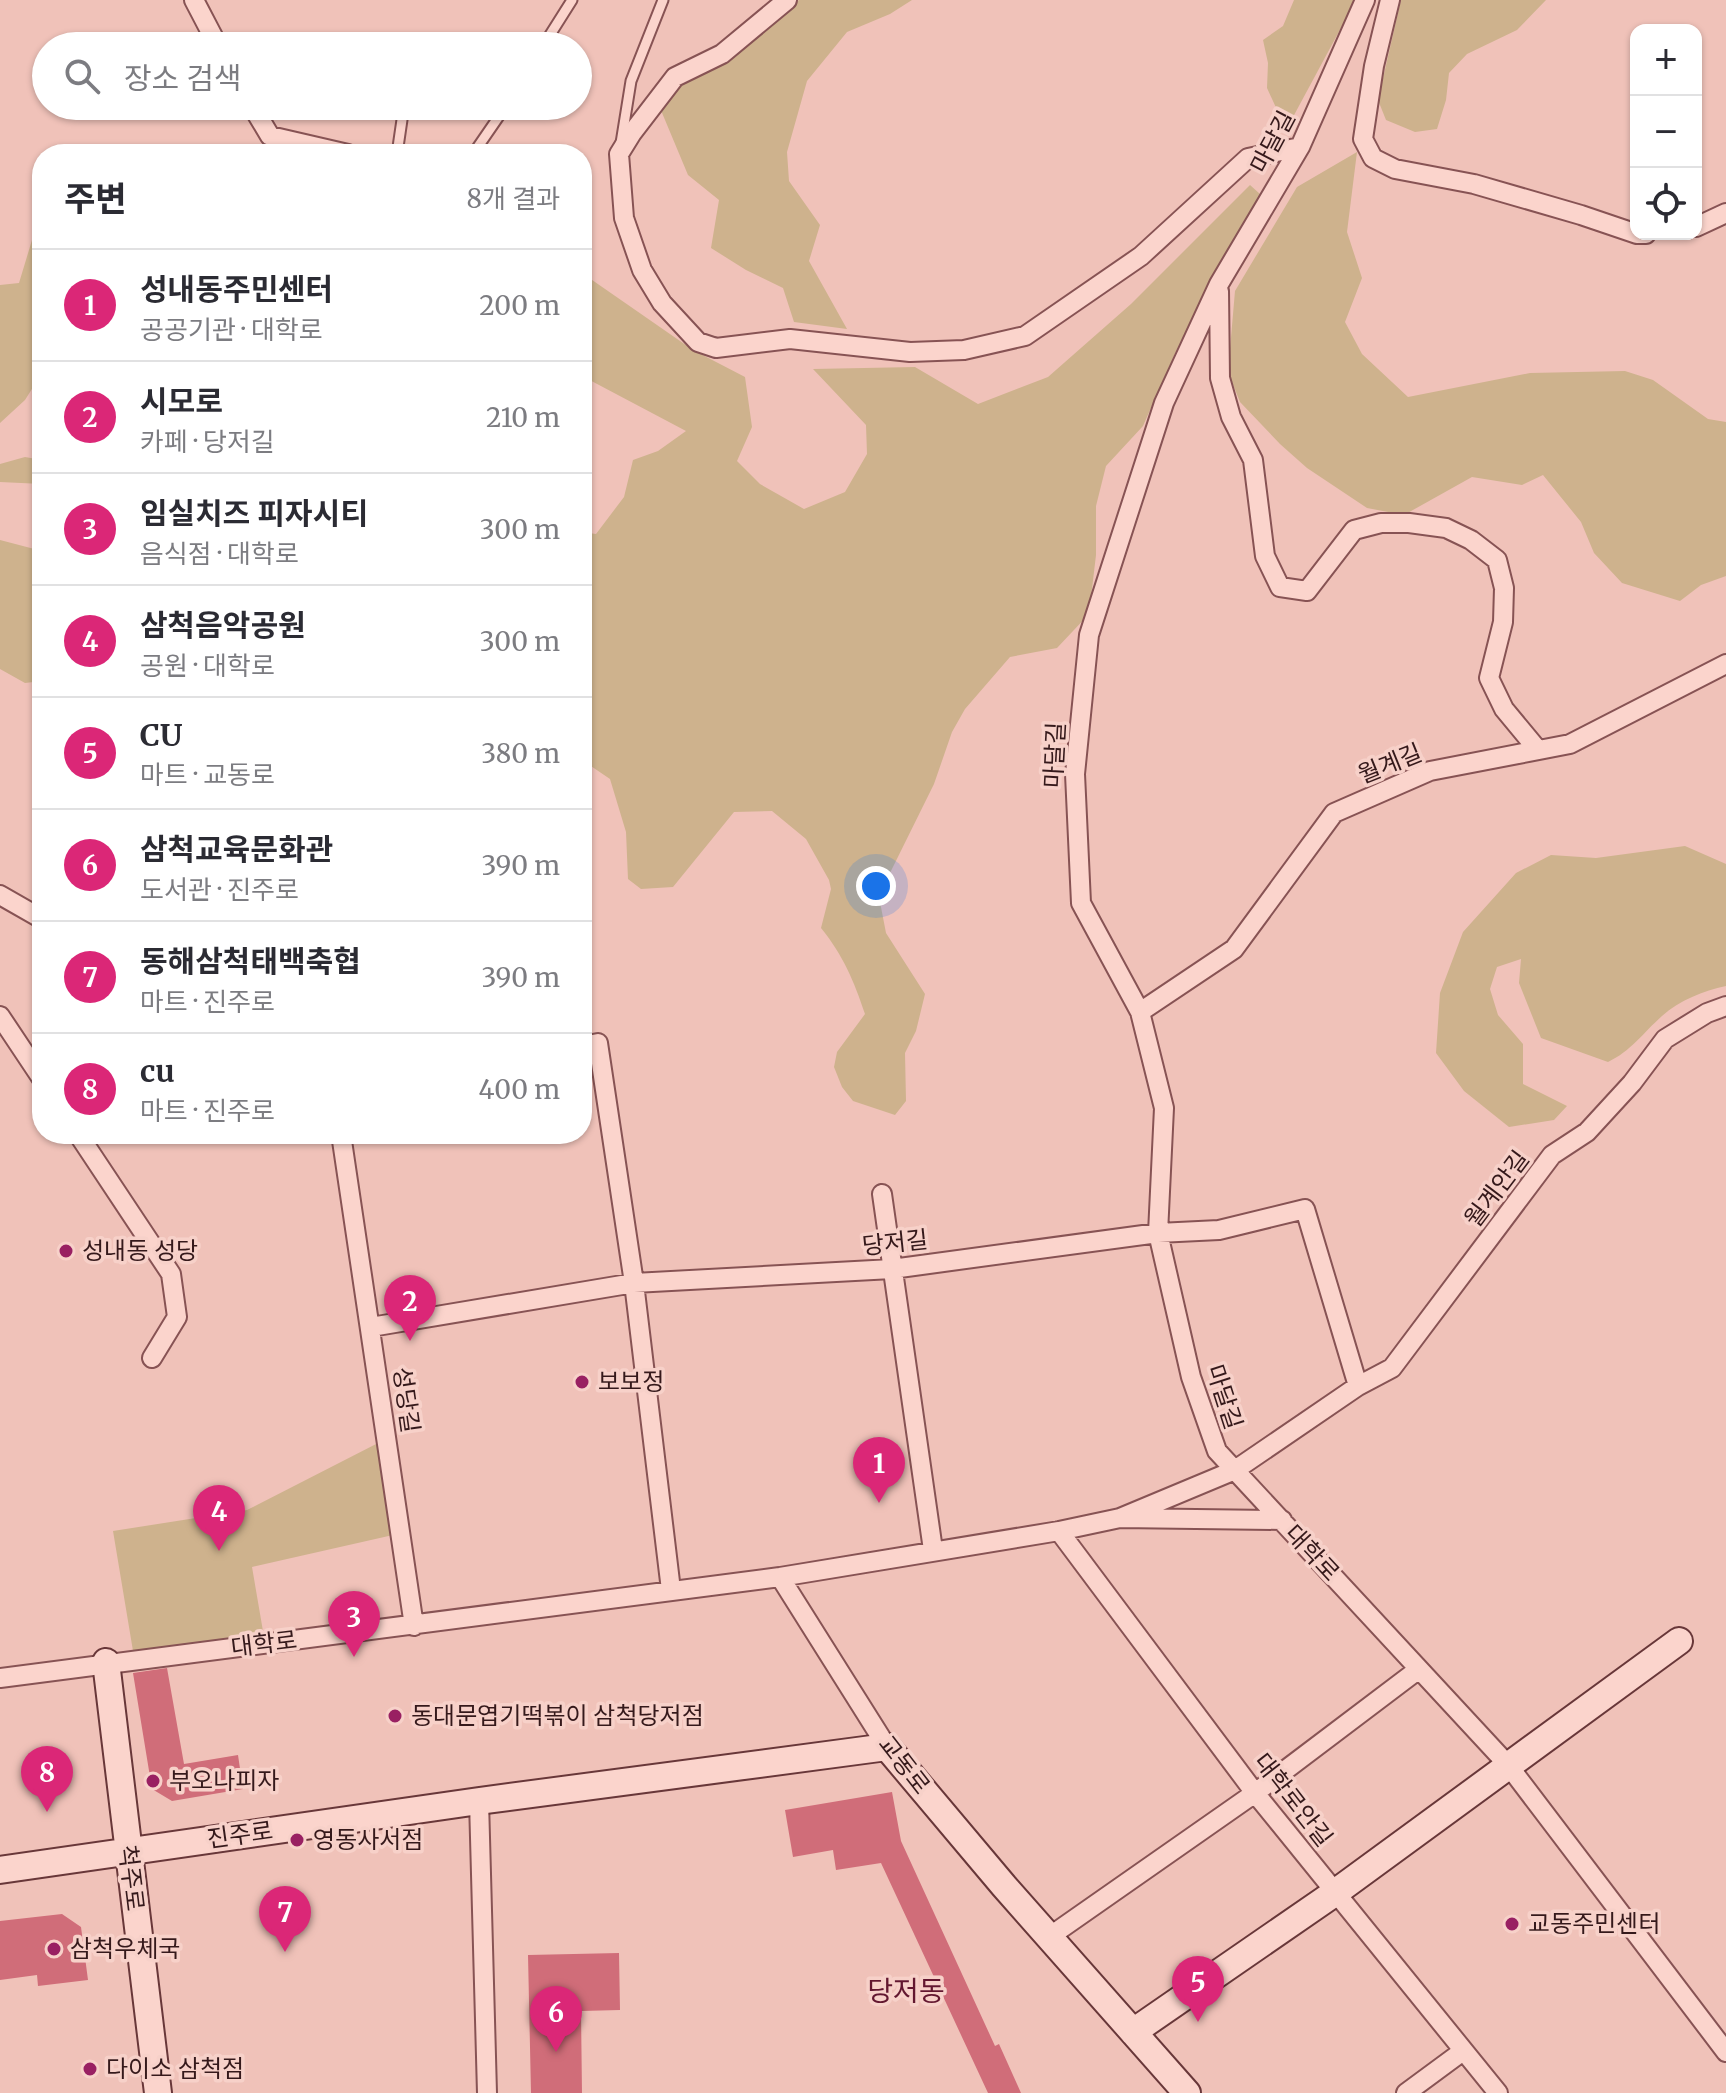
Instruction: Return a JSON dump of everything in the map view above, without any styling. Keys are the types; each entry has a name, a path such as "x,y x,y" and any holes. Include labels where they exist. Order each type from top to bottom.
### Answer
{"street":[{"path":"194,0 211,32"},
{"path":"787,0 722,54 675,77 619,154 624,218 642,270 662,303 698,342 716,348 790,339 910,352 964,350 1025,336 1141,256 1248,158 1300,147"},
{"name":"마달길","path":"1282,1520 1217,1451 1191,1377 1158,1233 1164,1108 1140,1012 1081,903 1075,774 1089,635 1164,403 1219,284 1300,147 1365,0"},
{"path":"1390,0 1374,66 1363,139 1373,158 1395,169 1474,184 1630,232"},
{"path":"260,120 270,136 305,144"},
{"path":"1702,224 1726,213"},
{"path":"1219,284 1220,378 1231,417 1253,460 1265,556 1280,587 1307,591 1354,530 1381,523 1446,528 1471,540 1497,560 1504,588 1503,622 1489,678 1504,709 1538,750"},
{"name":"월계길","path":"1140,1012 1234,949 1334,813 1430,771 1570,744 1726,664"},
{"path":"0,895 32,913"},
{"name":"월계안길","path":"1235,1470 1358,1386 1392,1368 1552,1155 1596,1123 1632,1083 1665,1039 1707,1013 1726,1006"},
{"path":"0,1016 32,1064"},
{"path":"592,1055 634,1283 671,1590"},
{"path":"85,1144 171,1274 177,1317 152,1358"},
{"name":"성당길","path":"343,1144 414,1626"},
{"path":"882,1194 933,1550"},
{"path":"1158,1233 1219,1230 1305,1209 1358,1386"},
{"name":"당저길","path":"371,1327 634,1283 892,1269 1158,1233"},
{"name":"대학로","path":"0,1678 780,1577 1059,1531 1120,1518 1235,1470"},
{"name":"대학로","path":"1120,1518 1282,1520 1508,1765 1726,2052"},
{"name":"대학로안길","path":"1059,1531 1255,1793 1498,2093"},
{"name":"교동로","path":"780,1577 887,1747 1187,2093"},
{"path":"1133,2032 1336,1892 1679,1641"},
{"name":"척주로","path":"106,1662 158,2093"},
{"path":"1049,1937 1255,1793 1419,1669"},
{"name":"진주로","path":"0,1870 479,1801 887,1747"},
{"path":"479,1801 487,2093"},
{"path":"1406,2093 1463,2051"}],"lane":[{"path":"552,32 572,0"},
{"path":"619,154 631,81 663,0"},
{"path":"398,144 402,120"},
{"path":"480,144 496,120"}],"shaded area":[{"path":"799,0 912,0 890,14 847,32 807,81 787,152 789,181 820,225 809,261 847,329 794,322 783,288 711,248 719,200 688,175 660,108 682,83 720,63"},
{"path":"1294,0 1356,0 1293,117 1278,112 1267,88 1268,63 1263,40 1283,26"},
{"path":"1401,0 1546,0 1517,30 1467,54 1449,73 1446,100 1437,129 1415,132 1386,120 1378,100"},
{"path":"1357,152 1347,232 1362,278 1345,322 1362,354 1408,397 1530,373 1625,371 1653,380 1708,419 1726,422 1726,576 1701,585 1680,601 1622,583 1594,553 1581,522 1543,475 1522,485 1472,477 1404,515 1367,508 1307,468 1240,402 1228,372 1235,291 1297,187"},
{"path":"1250,185 1260,194 1177,349 1143,426 1106,466 1096,506 1096,555 1089,614 1057,648 1010,657 965,709 952,732 934,784 888,877 880,902 886,933 925,994 916,1031 905,1053 906,1101 895,1115 853,1101 842,1087 834,1067 837,1052 865,1014 847,969 821,928 831,889 806,839 772,811 734,812 673,887 641,889 628,879 626,832 610,779 592,767 592,533 596,534 624,497 633,460 658,451 686,431 592,381 592,280 693,350 745,377 752,427 737,461 760,484 804,509 845,492 867,454 866,425 813,369 915,367 978,404 1048,377 1131,304"},
{"path":"32,240 32,389 25,400 0,423 0,285 19,283"},
{"path":"25,457 32,458 32,484 0,482 0,464"},
{"path":"0,540 32,548 32,682 25,683 0,669"},
{"path":"1685,846 1726,864 1726,986 1700,993 1676,1005 1630,1047 1608,1062 1541,1038 1519,983 1521,959 1497,967 1490,989 1498,1015 1523,1044 1523,1084 1567,1106 1554,1120 1509,1127 1464,1091 1436,1053 1440,993 1463,932 1516,873 1551,855 1596,858"},
{"path":"380,1442 393,1535 252,1567 264,1637 133,1651 113,1531 247,1510"}],"building":[{"path":"167,1668 184,1764 238,1755 243,1789 172,1801 152,1789 133,1673"},
{"path":"892,1792 901,1841 995,2046 999,2044 1021,2093 988,2093 881,1863 836,1870 833,1850 793,1857 785,1810"},
{"path":"62,1914 81,1927 88,1980 38,1986 37,1975 0,1980 0,1921"},
{"path":"619,1953 620,2010 581,2011 582,2093 531,2093 528,1955"}],"place":[{"name":"성내동 성당","path":"66,1251"},
{"name":"시모로","path":"410,1341"},
{"name":"보보정","path":"582,1382"},
{"name":"성내동주민센터","path":"879,1503"},
{"name":"삼척음악공원","path":"219,1551"},
{"name":"임실치즈 피자시티","path":"354,1657"},
{"name":"동대문엽기떡볶이 삼척당저점","path":"395,1716"},
{"name":"부오나피자","path":"153,1781"},
{"name":"cu","path":"47,1812"},
{"name":"영동사서점","path":"297,1840"},
{"name":"교동주민센터","path":"1512,1924"},
{"name":"삼척우체국","path":"54,1949"},
{"name":"동해삼척태백축협","path":"285,1952"},
{"name":"CU","path":"1198,2022"},
{"name":"삼척교육문화관","path":"556,2052"},
{"name":"다이소 삼척점","path":"90,2069"}],"district":[{"name":"당저동","path":"906,1991"}]}
